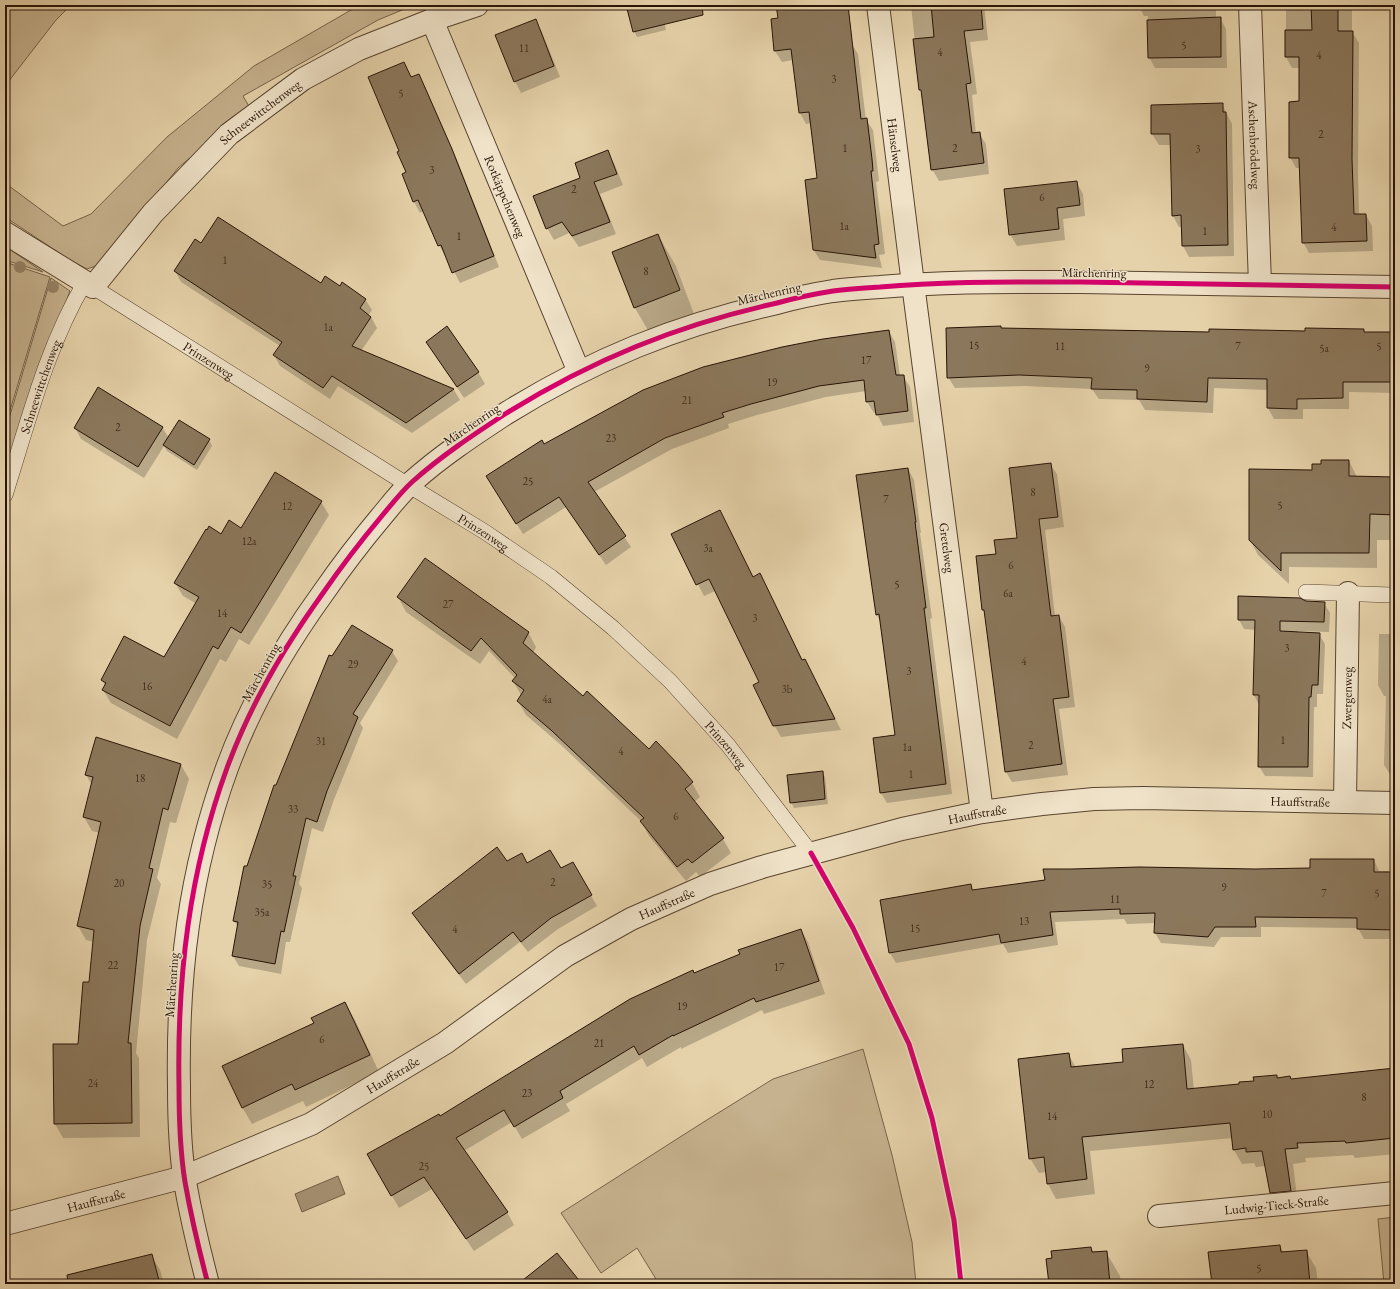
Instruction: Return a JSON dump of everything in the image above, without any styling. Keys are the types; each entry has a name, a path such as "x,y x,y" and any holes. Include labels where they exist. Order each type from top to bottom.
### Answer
{"street":[{"name":"Schneewittchenweg","path":"89,285 153,213 229,134 303,79 359,49 432,20 477,5"},
{"name":"Hänselweg","path":"878,5 913,284"},
{"name":"Aschenbrödelweg","path":"1250,5 1260,284"},
{"name":"Rotkäppchenweg","path":"432,20 579,372"},
{"path":"5,232 89,285"},
{"name":"Märchenring","path":"208,1284 199,1252 184,1177 179,1113 178,1037 185,938 194,884 209,825 227,767 250,713 280,658 309,613 352,551 408,485 443,456 491,423 541,392 579,372 641,343 684,327 744,310 834,291 913,284 989,282 1260,284 1395,287"},
{"name":"Gretelweg","path":"913,284 982,812"},
{"name":"Zwergenweg","path":"1345,802 1348,593"},
{"name":"Hauffstraße","path":"5,1224 184,1177 311,1124 444,1043 565,956 631,919 710,884 762,867 902,829 982,812 1042,804 1094,799 1143,798 1395,803"},
{"name":"Ludwig-Tieck-Straße","path":"1159,1216 1395,1193"}],"lane":[{"name":"Prinzenweg","path":"89,285 485,532 551,577 613,628 670,681 728,745 811,853"},
{"name":"Schneewittchenweg","path":"5,495 50,354 73,303 89,285"},
{"path":"1306,592 1391,595"}],"shaded area":[{"path":"5,5 71,5 56,20 5,86"},
{"path":"363,5 414,5 378,20 243,96 250,108 179,167 99,265 87,269 70,260 5,217 5,183 63,226 91,214 167,137 254,66 351,10"},
{"path":"5,246 43,272 5,260"},
{"path":"5,262 50,277 5,427"},
{"path":"51,278 70,291 39,369 5,489 5,432"},
{"path":"863,1049 892,1155 912,1242 916,1284 659,1284 637,1248 601,1273 561,1213 773,1079"},
{"path":"338,1176 345,1194 302,1212 295,1194"},
{"path":"1395,1217 1395,1284 1384,1284 1378,1219"}],"building":[{"path":"626,5 702,5 703,15 633,32"},
{"path":"776,5 848,5 861,119 867,118 872,159 873,171 871,171 879,244 874,245 876,258 813,250 805,180 817,178 809,112 799,113 791,49 774,51 771,19 778,18"},
{"path":"931,5 981,5 983,29 964,31 971,83 966,84 972,133 980,132 984,163 931,170 913,39 934,37"},
{"path":"1311,5 1338,5 1338,31 1353,31 1352,159 1354,214 1366,214 1367,241 1302,243 1299,158 1289,158 1289,102 1299,101 1299,57 1285,57 1285,30 1312,30"},
{"path":"1221,17 1221,57 1148,58 1147,20"},
{"path":"536,19 554,66 514,82 495,35"},
{"path":"404,62 411,77 419,74 452,149 494,256 452,273 441,245 438,246 418,200 413,202 402,174 406,172 397,152 399,151 368,77"},
{"path":"1223,103 1223,112 1226,112 1228,245 1182,246 1181,215 1172,216 1170,134 1151,134 1151,105"},
{"path":"608,150 617,174 594,182 610,222 572,236 562,222 546,229 533,196 580,178 575,163"},
{"path":"1077,181 1080,205 1057,208 1059,229 1009,235 1004,189"},
{"path":"218,217 321,283 325,276 340,286 342,282 366,299 360,308 371,317 352,346 454,389 406,423 332,376 323,388 273,355 282,342 174,271 195,239 201,243"},
{"path":"658,234 680,290 634,308 612,252"},
{"path":"447,326 479,372 457,387 426,342"},
{"path":"1001,326 1001,328 1209,332 1209,329 1305,331 1305,328 1364,329 1364,332 1395,332 1395,382 1343,382 1343,398 1297,399 1297,409 1267,408 1267,379 1208,378 1207,402 1137,399 1137,390 1091,389 1092,378 1019,375 947,378 946,328"},
{"path":"889,330 896,375 904,375 908,411 876,415 874,401 866,402 864,380 819,386 751,404 722,413 724,417 665,438 588,482 626,536 599,555 559,497 516,524 486,476 542,440 544,444 643,390 703,367 782,347 823,339"},
{"path":"98,387 163,427 138,467 74,428"},
{"path":"179,420 210,439 194,465 163,445"},
{"path":"1321,460 1349,460 1349,476 1395,477 1395,515 1370,514 1369,553 1281,553 1281,571 1249,540 1249,469 1312,470 1312,464 1321,464"},
{"path":"1051,463 1058,517 1039,519 1051,616 1059,615 1069,697 1053,699 1062,764 1005,772 984,610 982,610 976,556 996,554 994,540 1017,538 1009,468"},
{"path":"908,468 916,522 926,608 924,608 946,784 880,793 873,738 895,735 879,614 876,615 856,475"},
{"path":"275,472 322,501 241,633 231,627 218,649 213,646 170,726 102,690 106,683 101,680 124,636 164,657 199,597 174,583 206,529 207,530 209,526 221,534 229,520 241,528"},
{"path":"720,510 753,577 760,573 802,660 805,659 835,719 773,726 753,685 759,682 709,579 696,585 671,534"},
{"path":"425,558 529,632 523,643 583,696 587,691 649,749 656,741 693,782 685,789 724,838 692,863 688,859 677,867 640,821 644,818 552,731 517,701 524,690 512,681 517,675 481,638 471,651 397,597"},
{"path":"1238,596 1300,598 1306,601 1325,602 1324,622 1280,621 1280,631 1320,633 1318,685 1312,685 1311,697 1309,697 1308,767 1258,767 1259,695 1253,695 1255,620 1238,620"},
{"path":"352,625 393,650 353,714 358,717 327,791 317,822 306,818 293,876 296,876 284,932 281,931 275,964 232,956 238,922 233,921 244,866 247,866 274,785 276,785 329,655 332,656"},
{"path":"96,737 181,764 168,810 163,808 149,868 153,869 140,926 128,1043 131,1043 132,1123 54,1124 53,1044 78,1044 83,982 89,982 94,930 77,926 101,822 83,817 93,777 85,775"},
{"path":"823,771 825,799 790,803 787,775"},
{"path":"497,847 507,861 522,853 527,863 550,850 561,868 573,862 592,895 551,918 521,942 513,932 459,974 412,913"},
{"path":"1310,859 1374,859 1374,872 1395,872 1395,930 1357,929 1357,918 1255,917 1256,927 1215,927 1208,937 1154,933 1155,913 1120,914 1120,909 1050,912 1053,935 1001,943 999,934 889,953 880,900 971,884 972,890 1045,880 1043,869 1139,867 1255,869 1310,868"},
{"path":"801,929 819,981 756,1002 754,998 673,1035 639,1055 634,1046 560,1091 563,1098 514,1127 504,1110 456,1138 508,1212 466,1239 424,1177 391,1196 367,1154 439,1114 440,1116 630,999 693,970 694,973 740,954 738,950"},
{"path":"345,1002 370,1055 295,1090 292,1084 242,1108 222,1066 314,1023 311,1018"},
{"path":"1183,1044 1187,1089 1239,1084 1239,1082 1254,1081 1253,1077 1277,1075 1277,1078 1290,1076 1291,1079 1395,1068 1395,1138 1346,1143 1345,1141 1297,1143 1298,1148 1285,1149 1291,1191 1270,1193 1262,1151 1246,1152 1246,1148 1233,1150 1230,1123 1082,1137 1087,1179 1047,1184 1044,1157 1029,1159 1018,1059 1069,1053 1071,1067 1123,1062 1122,1049"},
{"path":"1280,1245 1281,1252 1307,1250 1310,1284 1212,1284 1208,1252"},
{"path":"1091,1247 1092,1252 1107,1251 1110,1284 1049,1284 1046,1259 1052,1258 1051,1251"},
{"path":"557,1253 582,1284 518,1284"},
{"path":"152,1254 160,1284 68,1284 67,1275"}],"cycle path":[{"path":"208,1284 195,1233 183,1170 179,1099 180,1005 183,965 188,925 203,846 227,768 246,722 269,677 309,613 358,545 400,494 423,472 457,446 505,414 570,377 636,346 705,322 819,293 905,285 980,282 1080,282 1395,287"},
{"path":"811,853 853,928 909,1044 932,1118 954,1220 961,1284"}]}
